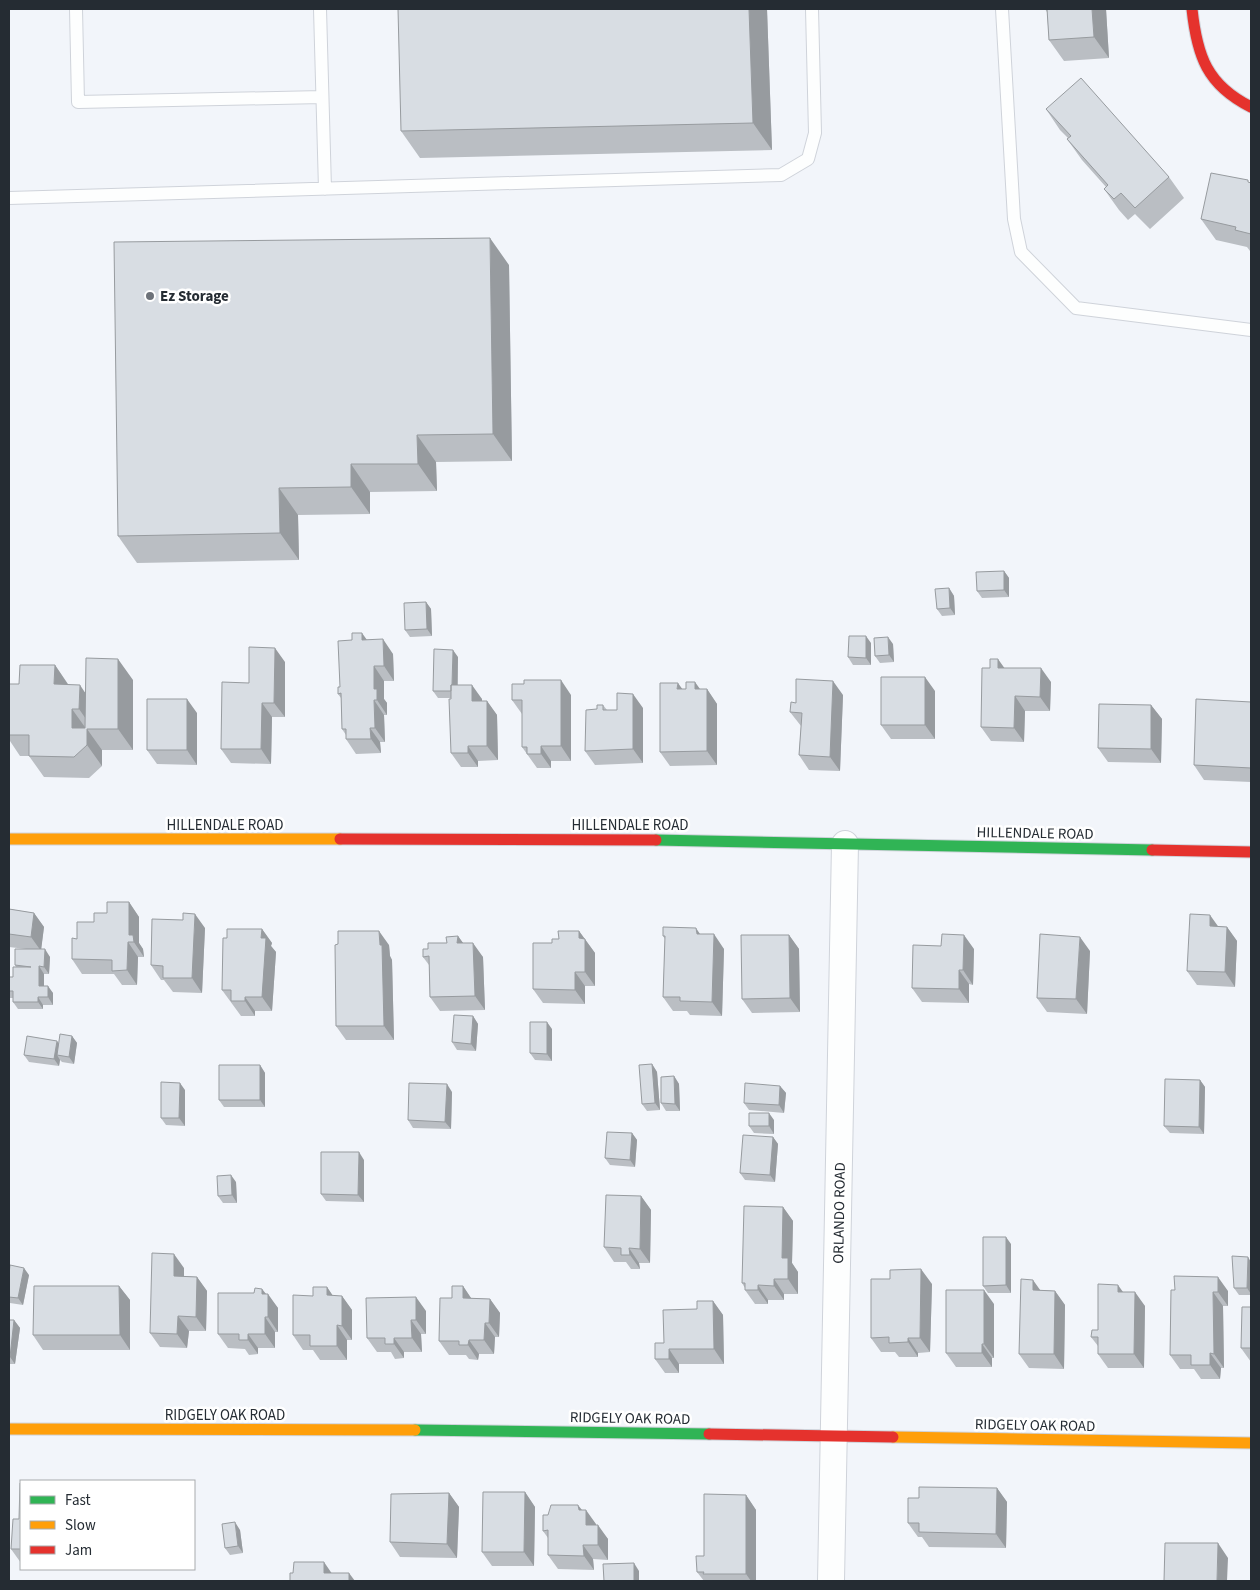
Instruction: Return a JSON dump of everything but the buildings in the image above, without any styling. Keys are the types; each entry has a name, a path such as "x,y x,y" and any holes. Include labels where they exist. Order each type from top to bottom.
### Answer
{"street":[{"path":"1192,9 1193,27 1204,67 1219,89 1251,107"},
{"name":"HILLENDALE ROAD","path":"9,839 683,840 1251,852"},
{"name":"ORLANDO ROAD","path":"831,1581 845,844"},
{"name":"RIDGELY OAK ROAD","path":"9,1429 485,1430 835,1438 1251,1443"}],"lane":[{"path":"76,9 78,102 322,97"},
{"path":"320,9 325,189"},
{"path":"9,198 781,175 808,159 815,133 812,9"},
{"path":"1002,9 1014,218 1021,252 1076,308 1251,330"}],"traffic: fast":[{"path":"656,840 1152,850"},
{"path":"415,1430 709,1434"}],"traffic: slow":[{"path":"9,839 340,839"},
{"path":"9,1429 415,1430"},
{"path":"893,1437 1251,1443"}],"traffic: jam":[{"path":"1192,9 1201,55 1214,79 1224,89 1251,107"},
{"path":"340,839 656,840"},
{"path":"1152,850 1251,852"},
{"path":"709,1434 893,1437"}],"place":[{"name":"Ez Storage","path":"150,296"}]}
